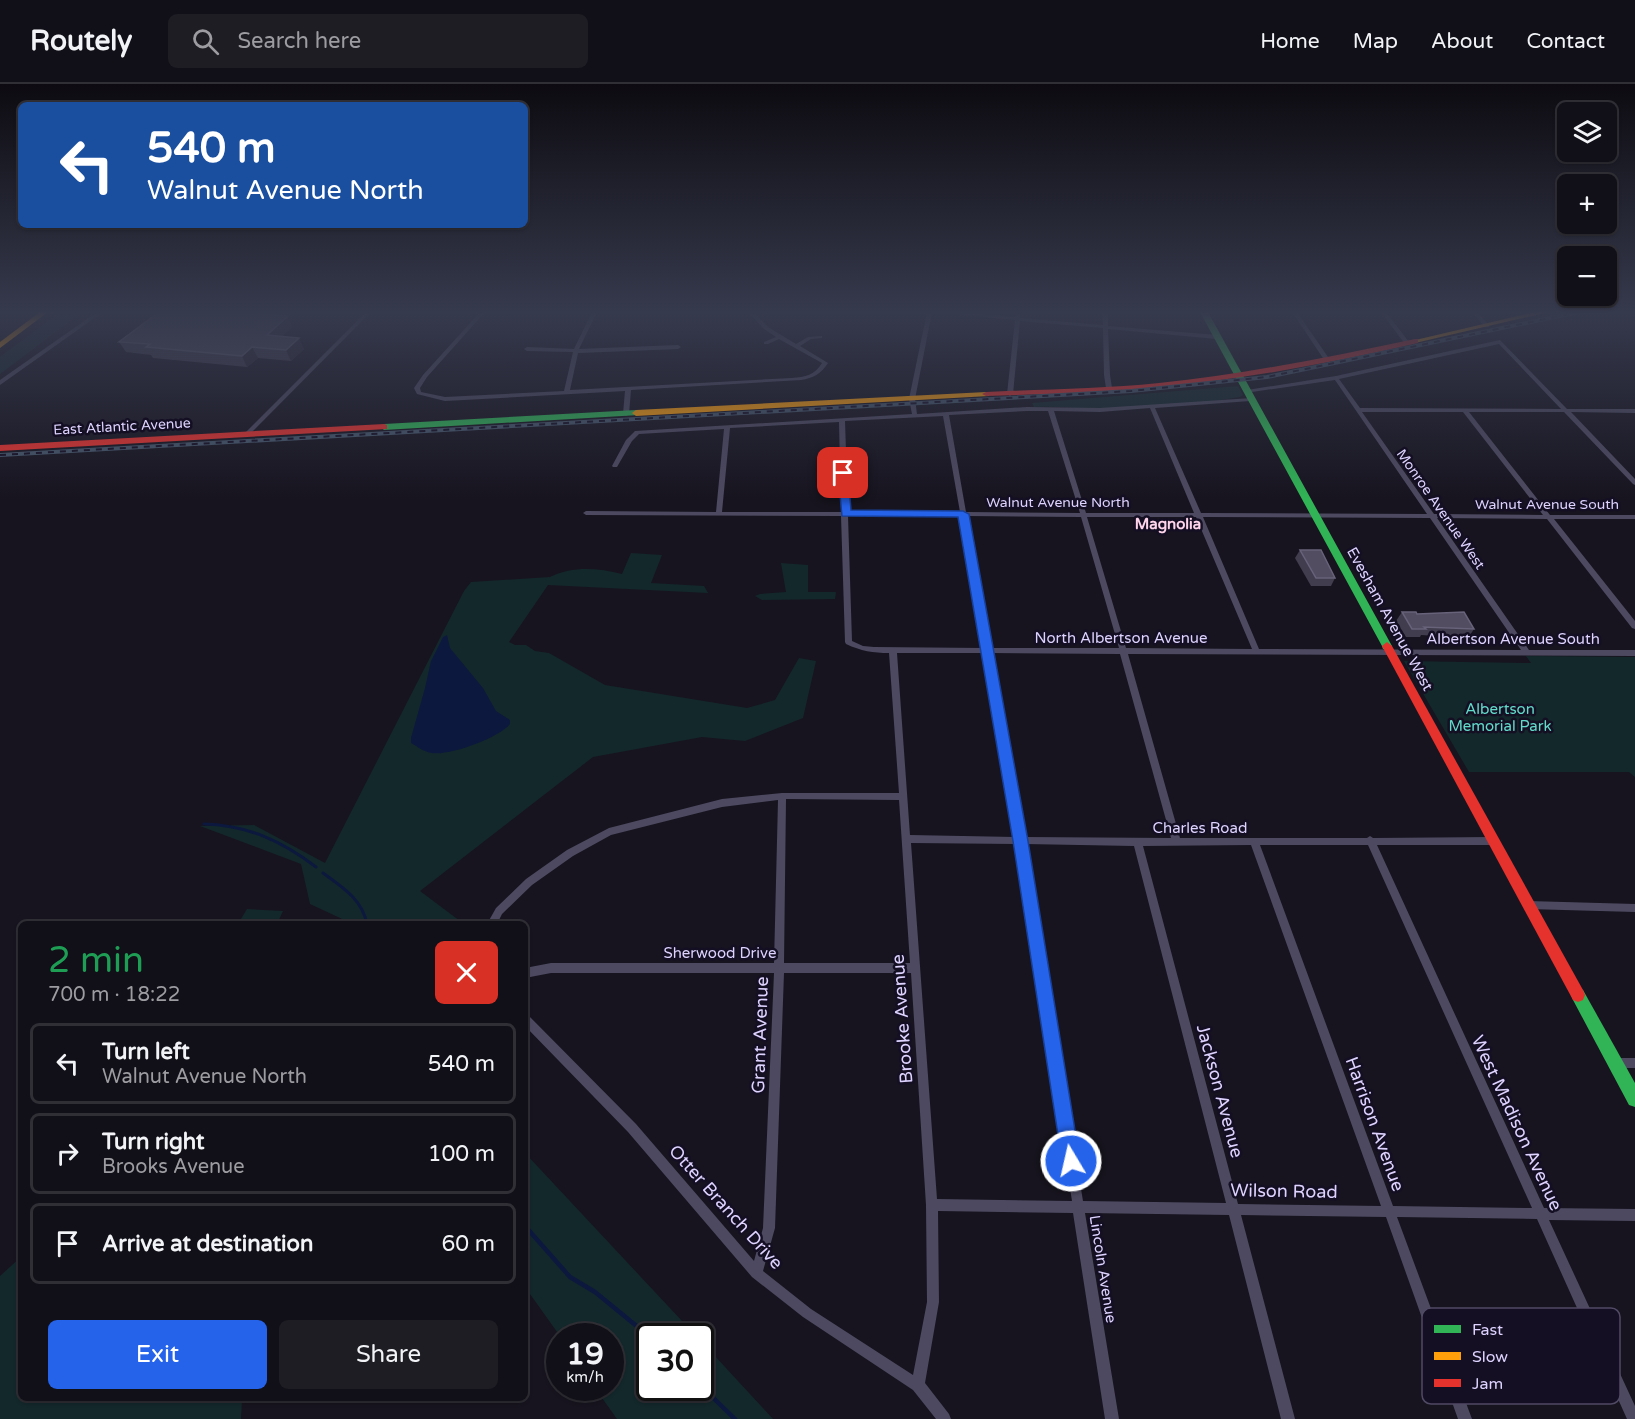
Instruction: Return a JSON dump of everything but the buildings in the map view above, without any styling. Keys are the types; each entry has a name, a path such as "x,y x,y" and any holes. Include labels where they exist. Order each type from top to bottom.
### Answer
{"main road":[{"name":"East Atlantic Avenue","path":"0,448 1010,394 1109,388 1242,374"},
{"name":"Evesham Avenue West","path":"1238,375 1392,652 1635,1099"}],"street":[{"path":"0,383 12,374"},
{"path":"246,435 307,374"},
{"path":"427,374 417,388 418,391 446,399 769,381 815,374"},
{"path":"567,391 571,374"},
{"path":"915,416 912,399 917,374"},
{"path":"1010,394 1012,374"},
{"path":"1107,374 1109,388"},
{"path":"615,466 629,440 637,432 946,414 1152,407 1249,395 1353,374"},
{"path":"1532,374 1635,483"},
{"name":"Monroe Avenue West","path":"1336,378 1527,653"},
{"path":"626,414 628,388"},
{"path":"1152,407 1257,652"},
{"path":"1050,409 1084,514 1178,842"},
{"path":"1358,410 1635,411"},
{"path":"1465,411 1635,626"},
{"name":"Lincoln Avenue","path":"946,414 1020,841 1112,1419"},
{"path":"842,420 846,513"},
{"path":"719,513 727,426"},
{"name":"Walnut Avenue North","path":"586,513 1314,515"},
{"name":"North Albertson Avenue","path":"846,513 848,636 850,643 861,648 1392,652"},
{"name":"Walnut Avenue South","path":"1314,515 1635,517"},
{"name":"Brooke Avenue","path":"893,650 932,1204 933,1302 918,1385"},
{"name":"Albertson Avenue South","path":"1392,652 1635,653"},
{"path":"494,921 499,911 529,882 570,852 609,832 722,803 782,796 903,796"},
{"name":"Grant Avenue","path":"756,1273 769,1228 779,968 782,796"},
{"name":"Charles Road","path":"906,839 1138,842 1493,841"},
{"name":"West Madison Avenue","path":"1370,840 1584,1308"},
{"name":"Harrison Avenue","path":"1254,841 1425,1308"},
{"name":"Jackson Avenue","path":"1138,842 1288,1419"},
{"path":"1528,905 1635,908"},
{"name":"Sherwood Drive","path":"528,972 551,968 915,968"},
{"name":"Otter Branch Drive","path":"528,1022 633,1128 756,1273 807,1313 918,1385 944,1419"},
{"path":"1615,1063 1635,1063"},
{"name":"Wilson Road","path":"932,1204 1635,1215"},
{"name":"West Madison Avenue","path":"1620,1386 1635,1419"},
{"name":"Harrison Avenue","path":"1460,1404 1465,1419"}],"green space":[{"path":"1238,386 1243,395 1240,397 1169,406 1090,409 1034,407 1032,403"},
{"path":"631,553 662,555 651,583 704,586 708,593 548,585 509,642 549,653 605,685 747,708 775,700 799,658 816,661 803,718 745,741 702,737 593,757 420,891 460,921 347,921 310,904 301,864 200,826 254,825 325,863 464,591 471,582 550,577 567,571 585,569 622,574"},
{"path":"781,563 808,565 808,592 836,592 835,599 762,600 755,596 786,592"},
{"name":"Albertson Memorial Park","path":"1526,656 1635,657 1635,777 1629,772 1469,772 1404,661 1531,663"},
{"path":"247,909 283,911 278,921 240,921"},
{"path":"528,1156 684,1323 636,1323 636,1401 714,1401 714,1355 773,1419 617,1419 604,1401 624,1401 624,1323 551,1323 528,1291"},
{"path":"18,1260 18,1401 242,1401 241,1419 0,1419 0,1276"}],"water":[{"path":"447,635 450,648 483,688 496,711 510,720 510,724 496,735 473,745 450,752 432,753 411,743 411,738 431,661 443,637"}],"waterway":[{"path":"204,824 235,827 263,836 290,849 316,867"},
{"path":"323,873 356,901 366,921"},
{"path":"528,1229 570,1277 595,1292 636,1326"},
{"path":"714,1399 735,1419"}],"railway":[{"path":"0,455 1131,391 1280,374"}],"traffic: fast":[{"path":"1238,374 1387,646"},
{"path":"384,427 636,413"},
{"path":"1578,995 1635,1099"}],"traffic: slow":[{"path":"636,413 986,394"}],"traffic: jam":[{"path":"986,394 1116,389 1239,374"},
{"path":"0,448 384,427"},
{"path":"1387,646 1578,995"}],"district":[{"name":"Magnolia","path":"1168,524"}],"route":[{"path":"843,473 846,513 963,514 1020,841 1071,1161"}]}
